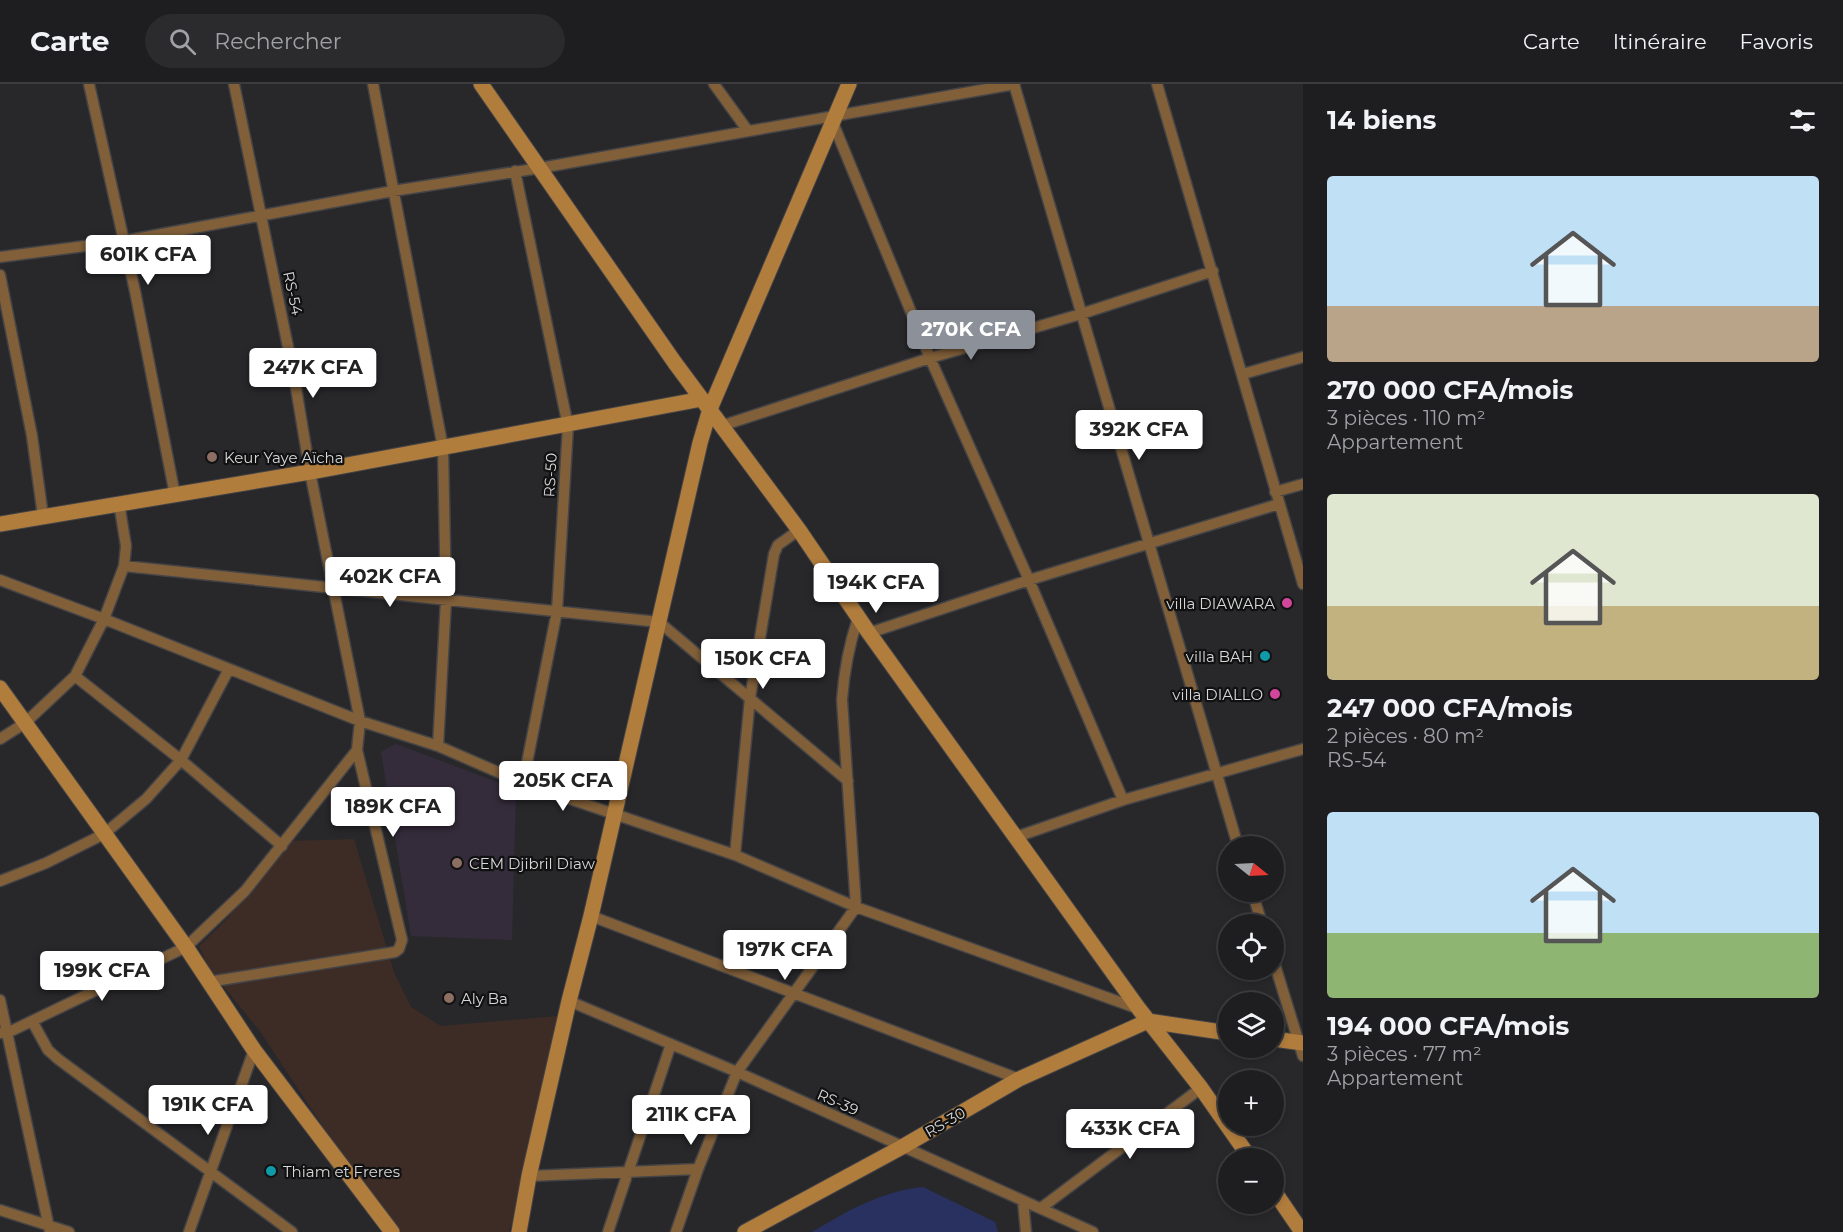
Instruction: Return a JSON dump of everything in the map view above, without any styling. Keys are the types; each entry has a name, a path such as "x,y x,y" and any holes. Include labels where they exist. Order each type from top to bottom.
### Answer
{"street":[{"path":"88,84 124,241 175,495"},
{"name":"RS-54","path":"234,84 294,376 310,472 360,721 357,750"},
{"path":"372,84 443,448 446,600 438,746"},
{"path":"481,84 721,426 799,530 858,618 1144,1015 1201,1088 1243,1148"},
{"path":"714,84 748,131"},
{"path":"519,1232 529,1176 659,622 706,404 849,84"},
{"path":"0,257 124,241 393,191 540,168 748,131 835,119 1014,84 1235,836"},
{"path":"1157,84 1303,584"},
{"path":"835,119 930,358 1029,580 1123,800"},
{"name":"RS-50","path":"515,171 568,426 557,611 523,783"},
{"path":"721,426 930,358 1081,314 1213,271"},
{"path":"0,275 32,436 43,516"},
{"path":"1243,374 1303,357"},
{"path":"0,524 706,404"},
{"path":"1275,492 1303,484"},
{"path":"0,739 25,723 75,676 104,619 124,566 126,546 119,503"},
{"path":"869,633 1029,580 1279,504"},
{"path":"735,855 750,698 774,554 778,545 799,530"},
{"path":"124,566 659,622 848,781"},
{"path":"0,580 360,721 438,746 523,783 735,855 856,907 1144,1015 1218,1031"},
{"path":"676,1232 698,1169 737,1072 856,907 842,700 849,643 858,618"},
{"path":"0,881 46,863 104,834 146,799 181,760 229,669"},
{"path":"75,676 181,760 282,846"},
{"path":"0,688 186,947 254,1050 392,1232"},
{"path":"1016,837 1123,800 1303,749"},
{"path":"3,1033 186,947 245,891 357,750"},
{"path":"208,982 395,952 399,949 402,940 357,750"},
{"path":"591,916 1019,1079"},
{"path":"1280,980 1302,1047"},
{"path":"0,1000 3,1033 49,1229"},
{"name":"RS-39","path":"569,1001 737,1072 1093,1232"},
{"name":"RS-30","path":"745,1232 902,1147 1019,1079 1144,1015"},
{"path":"32,1021 48,1050 58,1059 292,1232"},
{"path":"1284,1042 1302,1047"},
{"path":"608,1232 671,1044"},
{"path":"189,1232 254,1050"},
{"path":"1041,1208 1201,1088"},
{"path":"529,1176 698,1169"},
{"path":"1023,1201 1026,1232"},
{"path":"1284,1206 1302,1232"},
{"path":"0,1210 49,1229 69,1232"}],"shaded area":[{"name":"CEM Djibril Diaw","path":"396,744 516,789 512,940 411,936 381,752"},
{"path":"354,839 394,972 411,1007 441,1026 557,1016 528,1166 509,1232 402,1232 351,1169 259,1030 210,970 199,946 226,920 289,841"},
{"path":"923,1187 995,1222 998,1232 812,1232 879,1197"}],"place":[{"name":"Keur Yaye Aïcha","path":"212,457"},
{"name":"villa DIAWARA","path":"1287,603"},
{"name":"villa BAH","path":"1265,656"},
{"name":"villa DIALLO","path":"1275,694"},
{"name":"CEM Djibril Diaw","path":"457,863"},
{"name":"Aly Ba","path":"449,998"},
{"name":"Thiam et Freres","path":"271,1171"}]}
